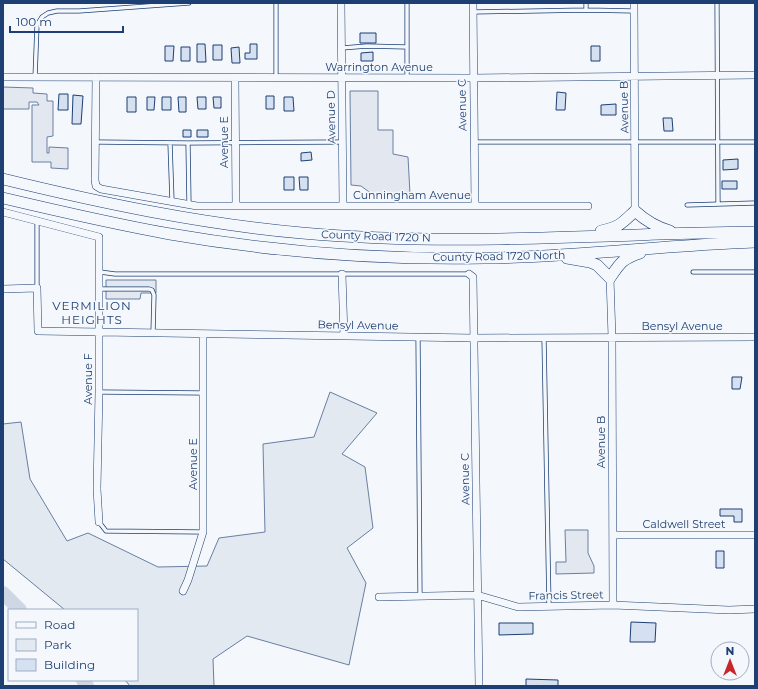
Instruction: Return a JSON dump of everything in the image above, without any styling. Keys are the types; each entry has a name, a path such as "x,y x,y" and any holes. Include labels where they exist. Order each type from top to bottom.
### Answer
{"main road":[{"name":"County Road 1720 N","path":"3,179 137,209 221,223 302,233 392,238 502,239 755,232"},
{"name":"County Road 1720 N","path":"3,198 105,222 172,234 292,250 342,254"},
{"path":"570,237 614,229 635,211 648,222 660,228 681,234"},
{"path":"554,255 590,262 597,265 610,278 618,265 627,258 656,247 755,242"},
{"name":"County Road 1720 North","path":"342,254 405,257 485,258 554,255 656,247"}],"street":[{"name":"Avenue D","path":"341,3 343,206"},
{"name":"Avenue C","path":"473,3 475,206"},
{"name":"Avenue B","path":"634,7 635,211"},
{"name":"Warrington Avenue","path":"3,78 473,78 755,75"},
{"path":"96,77 96,186 101,189 197,206 236,206"},
{"name":"Avenue E","path":"235,78 234,143 236,206"},
{"name":"Cunningham Avenue","path":"236,206 588,206"},
{"path":"3,212 37,220"},
{"name":"Avenue F","path":"37,220 99,237 100,333 97,489 99,522"},
{"path":"342,274 344,336"},
{"name":"Avenue C","path":"469,274 473,277 479,686"},
{"name":"Avenue B","path":"610,278 612,337 613,605"},
{"path":"3,289 37,288"},
{"name":"Bensyl Avenue","path":"37,288 38,331 474,338 755,337"},
{"name":"Avenue E","path":"183,591 188,580 203,532 204,334"},
{"name":"Caldwell Street","path":"613,535 755,535"},
{"name":"Francis Street","path":"379,596 477,595 518,607 613,605 755,610"}],"lane":[{"path":"35,78 38,25 42,17 48,13 57,11 79,11 188,3"},
{"path":"276,3 276,78"},
{"path":"407,3 407,78"},
{"path":"586,3 586,10"},
{"path":"717,3 718,204"},
{"path":"473,12 586,10 634,7"},
{"path":"342,48 367,46 407,47"},
{"path":"95,142 343,142"},
{"path":"474,142 755,142"},
{"path":"170,143 172,202"},
{"path":"188,143 189,204"},
{"path":"687,205 755,203"},
{"path":"37,220 37,288"},
{"path":"100,272 116,274 469,274"},
{"path":"693,272 755,272"},
{"path":"100,289 152,290 154,295 153,333"},
{"path":"418,337 420,596"},
{"path":"544,338 549,606"},
{"path":"99,392 204,393"},
{"path":"99,522 106,531 203,532"}],"green space":[{"path":"330,392 377,413 342,454 365,467 373,528 347,548 366,583 349,665 247,636 213,659 214,686 130,686 126,681 138,681 138,609 64,609 3,559 3,424 21,422 30,479 67,541 88,533 158,567 207,566 219,538 265,532 263,444 314,437"}],"shaded area":[{"path":"3,87 33,88 33,93 47,94 47,101 53,101 53,136 47,137 47,153 49,153 49,147 68,148 68,169 51,168 51,162 32,162 32,105 39,105 37,102 29,102 29,109 3,109"},
{"path":"350,91 378,91 378,130 393,130 393,154 408,157 410,194 372,194 361,186 351,185"},
{"path":"106,280 156,280 156,293 141,293 140,299 106,299"},
{"path":"565,530 588,530 588,553 594,566 594,573 556,574 556,562 566,562"}],"building":[{"path":"360,33 376,33 376,43 360,43"},
{"path":"197,44 205,44 206,62 197,62"},
{"path":"250,44 257,44 257,59 245,59 245,53 250,53"},
{"path":"213,45 222,45 222,60 213,60"},
{"path":"165,46 174,46 173,61 165,61"},
{"path":"591,46 600,46 600,61 591,61"},
{"path":"181,47 190,47 190,61 181,61"},
{"path":"239,47 240,63 232,63 231,48"},
{"path":"373,52 373,61 361,61 361,53"},
{"path":"557,92 566,93 565,110 556,110"},
{"path":"59,94 68,94 68,110 58,110"},
{"path":"73,95 83,96 81,124 72,124"},
{"path":"266,96 274,96 274,109 266,109"},
{"path":"127,97 136,97 136,112 127,112"},
{"path":"147,97 155,97 154,110 147,110"},
{"path":"162,97 171,97 171,110 162,110"},
{"path":"178,97 186,97 186,112 179,112"},
{"path":"197,97 206,97 206,109 198,109"},
{"path":"213,97 221,97 221,108 214,108"},
{"path":"284,97 293,97 294,111 284,111"},
{"path":"616,104 616,115 601,115 601,105"},
{"path":"663,118 672,118 673,131 664,131"},
{"path":"183,130 191,130 191,137 183,137"},
{"path":"197,130 208,130 208,137 197,137"},
{"path":"311,152 312,160 301,161 301,153"},
{"path":"738,159 738,169 723,170 723,160"},
{"path":"284,177 294,177 294,190 284,190"},
{"path":"299,177 308,177 308,190 300,190"},
{"path":"722,181 737,181 737,189 722,189"},
{"path":"732,377 742,377 740,389 732,389"},
{"path":"720,509 742,509 742,522 734,522 734,516 720,516"},
{"path":"716,551 724,551 724,568 716,568"},
{"path":"631,622 656,623 655,642 630,642"},
{"path":"499,623 533,623 533,634 499,635"},
{"path":"526,679 558,680 558,686 526,686"}],"waterway":[{"path":"3,593 19,609"},
{"path":"84,681 87,686"}],"district":[{"name":"VERMILION HEIGHTS","path":"92,312"}]}
